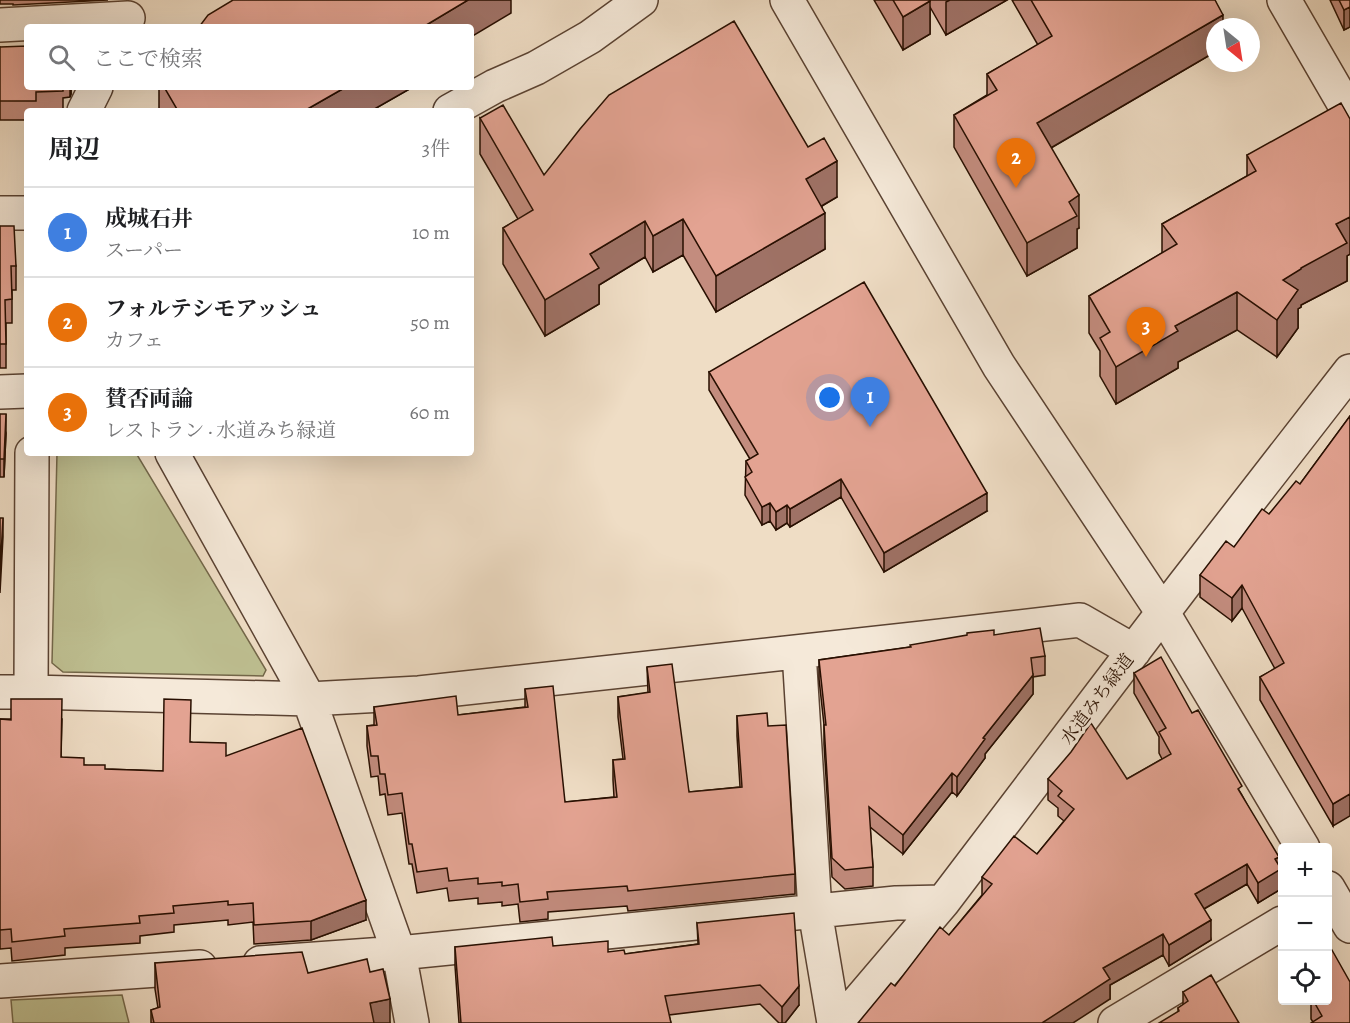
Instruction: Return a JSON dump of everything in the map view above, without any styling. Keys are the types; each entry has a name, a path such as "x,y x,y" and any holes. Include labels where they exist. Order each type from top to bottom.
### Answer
{"street":[{"path":"455,108 495,86 536,68 590,37 641,0"},
{"path":"787,0 999,366 1163,614 1300,843"},
{"path":"1284,0 1350,114"},
{"path":"0,25 129,15"},
{"path":"86,108 94,90"},
{"path":"0,213 24,213"},
{"name":"水道みち緑道","path":"840,1023 943,902 1350,371"},
{"path":"0,392 24,392"},
{"path":"32,456 16,692 309,699 419,693 1080,620 1134,651"},
{"path":"174,456 309,699 399,953 412,1023"},
{"path":"799,652 815,911 834,1023"},
{"path":"1334,891 1350,926"},
{"path":"0,981 399,953 896,903 943,902"},
{"path":"1115,1023 1278,925"}],"green space":[{"path":"57,456 138,456 266,670 263,676 63,672 52,663"},
{"path":"122,995 129,1023 13,1023 11,1000"}],"building":[{"path":"233,0 468,0 428,24 201,24 208,15"},
{"path":"893,0 930,0 930,1 903,17"},
{"path":"1031,0 1215,0 1223,15 1218,18 1206,18 1206,25 1037,123 1079,195 1069,202 1077,216 1027,243 954,115 997,90 987,74 1052,36"},
{"path":"1339,0 1350,0 1350,7 1344,10"},
{"path":"734,21 808,147 824,138 837,161 806,179 825,213 716,276 683,219 653,236 645,221 590,254 599,268 545,300 503,228 533,210 480,118 503,105 544,175 609,95"},
{"path":"24,46 24,90 63,91 36,92 36,101 0,101 0,47"},
{"path":"166,90 341,90 309,108 176,108"},
{"path":"1341,103 1350,119 1350,217 1336,224 1347,243 1283,280 1298,290 1277,320 1237,292 1175,326 1178,331 1116,367 1100,338 1110,332 1089,296 1177,244 1162,224 1256,171 1247,155"},
{"path":"0,226 14,226 16,266 11,266 12,299 5,300 6,344 0,344"},
{"path":"864,282 987,493 884,553 841,479 790,509 787,505 776,512 770,503 762,507 745,477 752,472 746,461 758,454 709,372"},
{"path":"0,414 6,414 4,459 0,459"},
{"path":"1350,416 1350,794 1333,804 1260,677 1284,663 1242,585 1232,598 1200,575 1226,541 1234,547 1262,509 1269,514 1296,481 1300,484"},
{"path":"0,518 3,518 0,574"},
{"path":"1040,628 1045,656 1031,658 1033,675 983,738 985,739 957,777 952,773 903,835 869,807 873,867 845,870 832,858 824,725 826,725 819,660 911,647 910,645 967,635 967,633 994,630 994,635"},
{"path":"1161,657 1192,713 1198,710 1242,786 1238,789 1278,855 1275,859 1278,871 1258,883 1247,864 1195,894 1211,920 1169,945 1163,934 1103,968 1110,979 1042,1023 858,1023 891,983 895,986 940,927 949,935 992,884 982,877 1014,836 1037,854 1074,809 1058,796 1062,791 1048,779 1091,723 1127,779 1171,754 1159,732 1166,728 1134,673"},
{"path":"672,664 689,792 742,787 737,716 767,713 768,726 786,725 795,874 628,891 627,886 547,892 548,899 520,902 518,884 502,886 502,882 478,884 478,878 449,881 447,868 417,872 412,844 409,844 402,793 388,795 385,774 380,774 378,756 371,756 367,726 377,725 374,707 456,696 458,715 528,707 525,689 553,686 565,802 617,797 613,760 625,759 618,697 650,692 647,667"},
{"path":"11,699 62,699 61,757 84,758 84,765 105,765 105,769 163,771 164,699 191,700 190,742 226,743 226,756 302,728 366,900 311,921 254,925 253,903 228,905 228,901 173,906 174,913 139,916 140,923 64,929 65,936 12,942 11,929 0,930 0,719 11,720"},
{"path":"794,913 799,986 782,1007 760,985 665,996 671,1023 461,1023 455,947 552,937 553,946 608,941 608,952 624,950 625,954 699,944 697,923"},
{"path":"1332,950 1350,982 1350,1023 1311,1023 1322,1016 1316,1005 1332,1005"},
{"path":"302,952 308,973 367,959 370,972 383,969 390,999 370,1003 374,1023 154,1023 151,1010 160,1007 155,963"},
{"path":"1211,975 1239,1023 1159,1023 1179,1011 1178,1008 1188,1001 1183,992"}],"place":[{"name":"フォルテシモアッシュ","path":"1016,188"},
{"name":"賛否両論","path":"1146,357"},
{"name":"成城石井","path":"870,427"}]}
